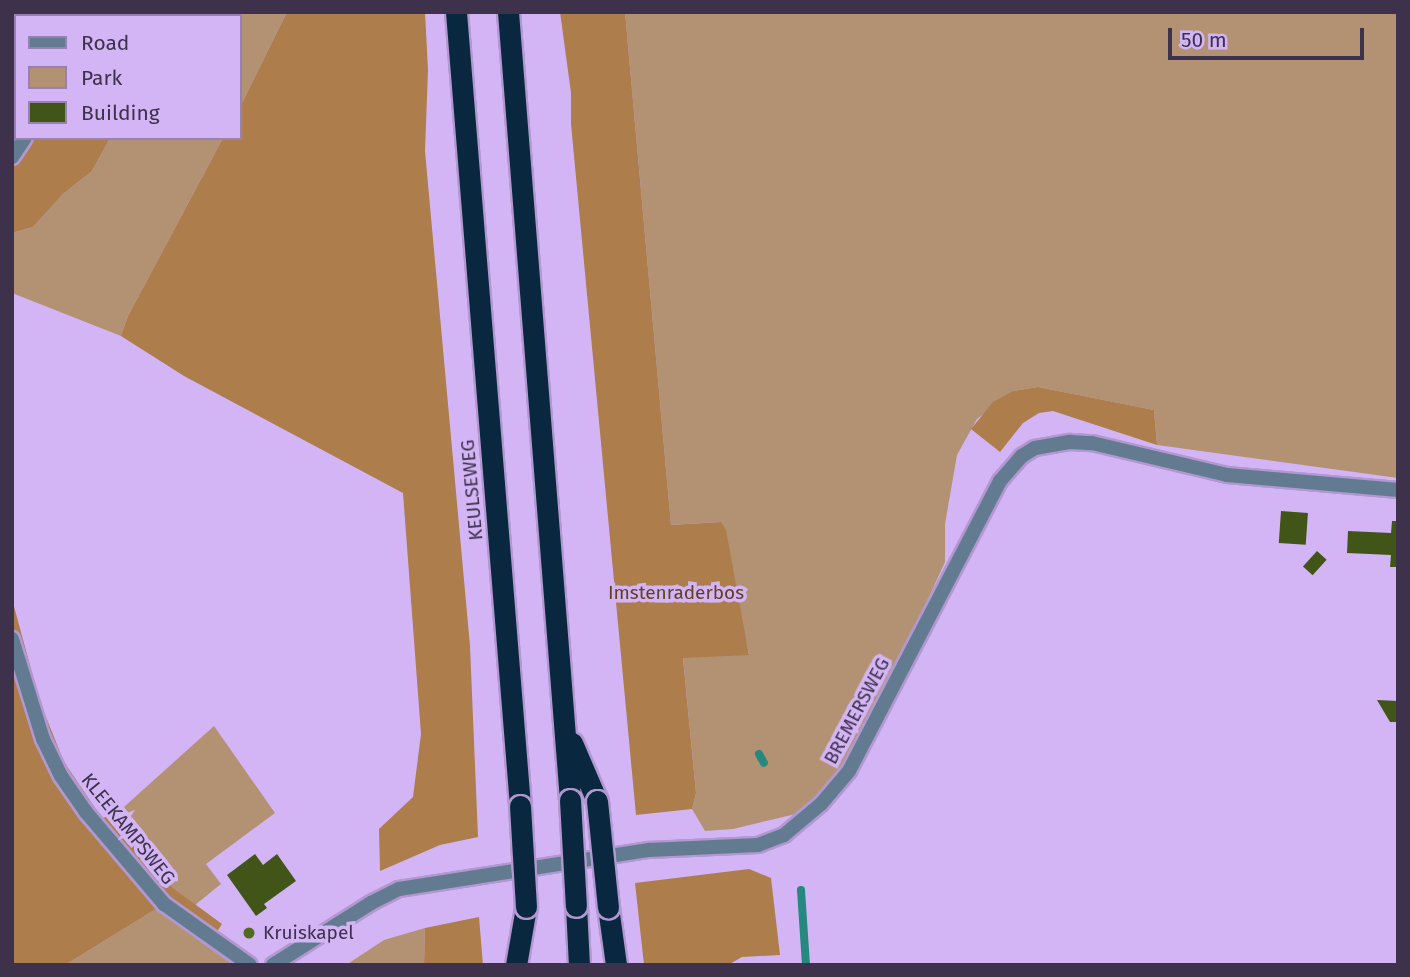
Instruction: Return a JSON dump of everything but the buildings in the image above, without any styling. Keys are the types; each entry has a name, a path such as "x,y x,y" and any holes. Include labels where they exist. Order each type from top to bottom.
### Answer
{"highway":[{"name":"KEULSEWEG","path":"456,12 520,806 529,965"},
{"path":"508,12 566,728 579,965"},
{"path":"566,728 597,801 616,965"},
{"path":"516,965 526,907"}],"street":[{"path":"12,157 23,140"},
{"name":"BREMERSWEG","path":"273,965 371,903 399,889 649,850 758,845 784,835 821,804 849,771 1000,481 1022,456 1035,448 1070,442 1092,443 1227,475 1398,490"},
{"name":"KLEEKAMPSWEG","path":"12,639 43,739 61,776 86,812 164,904 250,965"}],"green space":[{"path":"12,12 187,12 14,14 14,140 109,140 92,171 63,194 33,227 12,233"},
{"path":"287,12 242,103 242,14 186,14"},
{"path":"287,12 425,12 428,70 425,151 470,646 478,837 440,845 380,871 379,829 413,797 421,734 403,493 184,376 121,336 128,316 222,140 242,140 242,103"},
{"name":"Imstenraderbos","path":"560,12 625,12 671,525 721,522 726,530 749,655 683,658 696,793 692,809 636,815 571,124 571,93"},
{"path":"625,12 1398,12 1398,478 1157,445 1154,410 1038,387 1013,391 977,419 957,455 945,524 945,562 884,695 850,756 825,791 796,814 733,829 705,831 692,809 696,793 683,657 749,654 720,522 671,525"},
{"path":"109,140 222,140 128,316 121,336 12,293 12,233 33,227 63,194 92,171"},
{"path":"1038,387 1154,410 1157,445 1053,411 1039,413 1023,423 1000,452 971,429 993,402 1013,391"},
{"path":"12,599 40,702 64,762 102,818 115,815 173,888 222,924 208,946 156,909 65,965 12,965"},
{"path":"214,726 275,813 206,864 221,884 195,905 173,888 115,815"},
{"path":"749,869 771,878 780,955 742,957 728,965 644,965 635,883"},
{"path":"156,909 233,965 65,965"},
{"path":"479,917 483,965 424,965 425,928"},
{"path":"425,928 424,965 346,965 384,940"}],"waterway":[{"path":"759,754 764,763"},
{"path":"801,890 806,965"}],"place":[{"name":"Kruiskapel","path":"249,933"}]}
